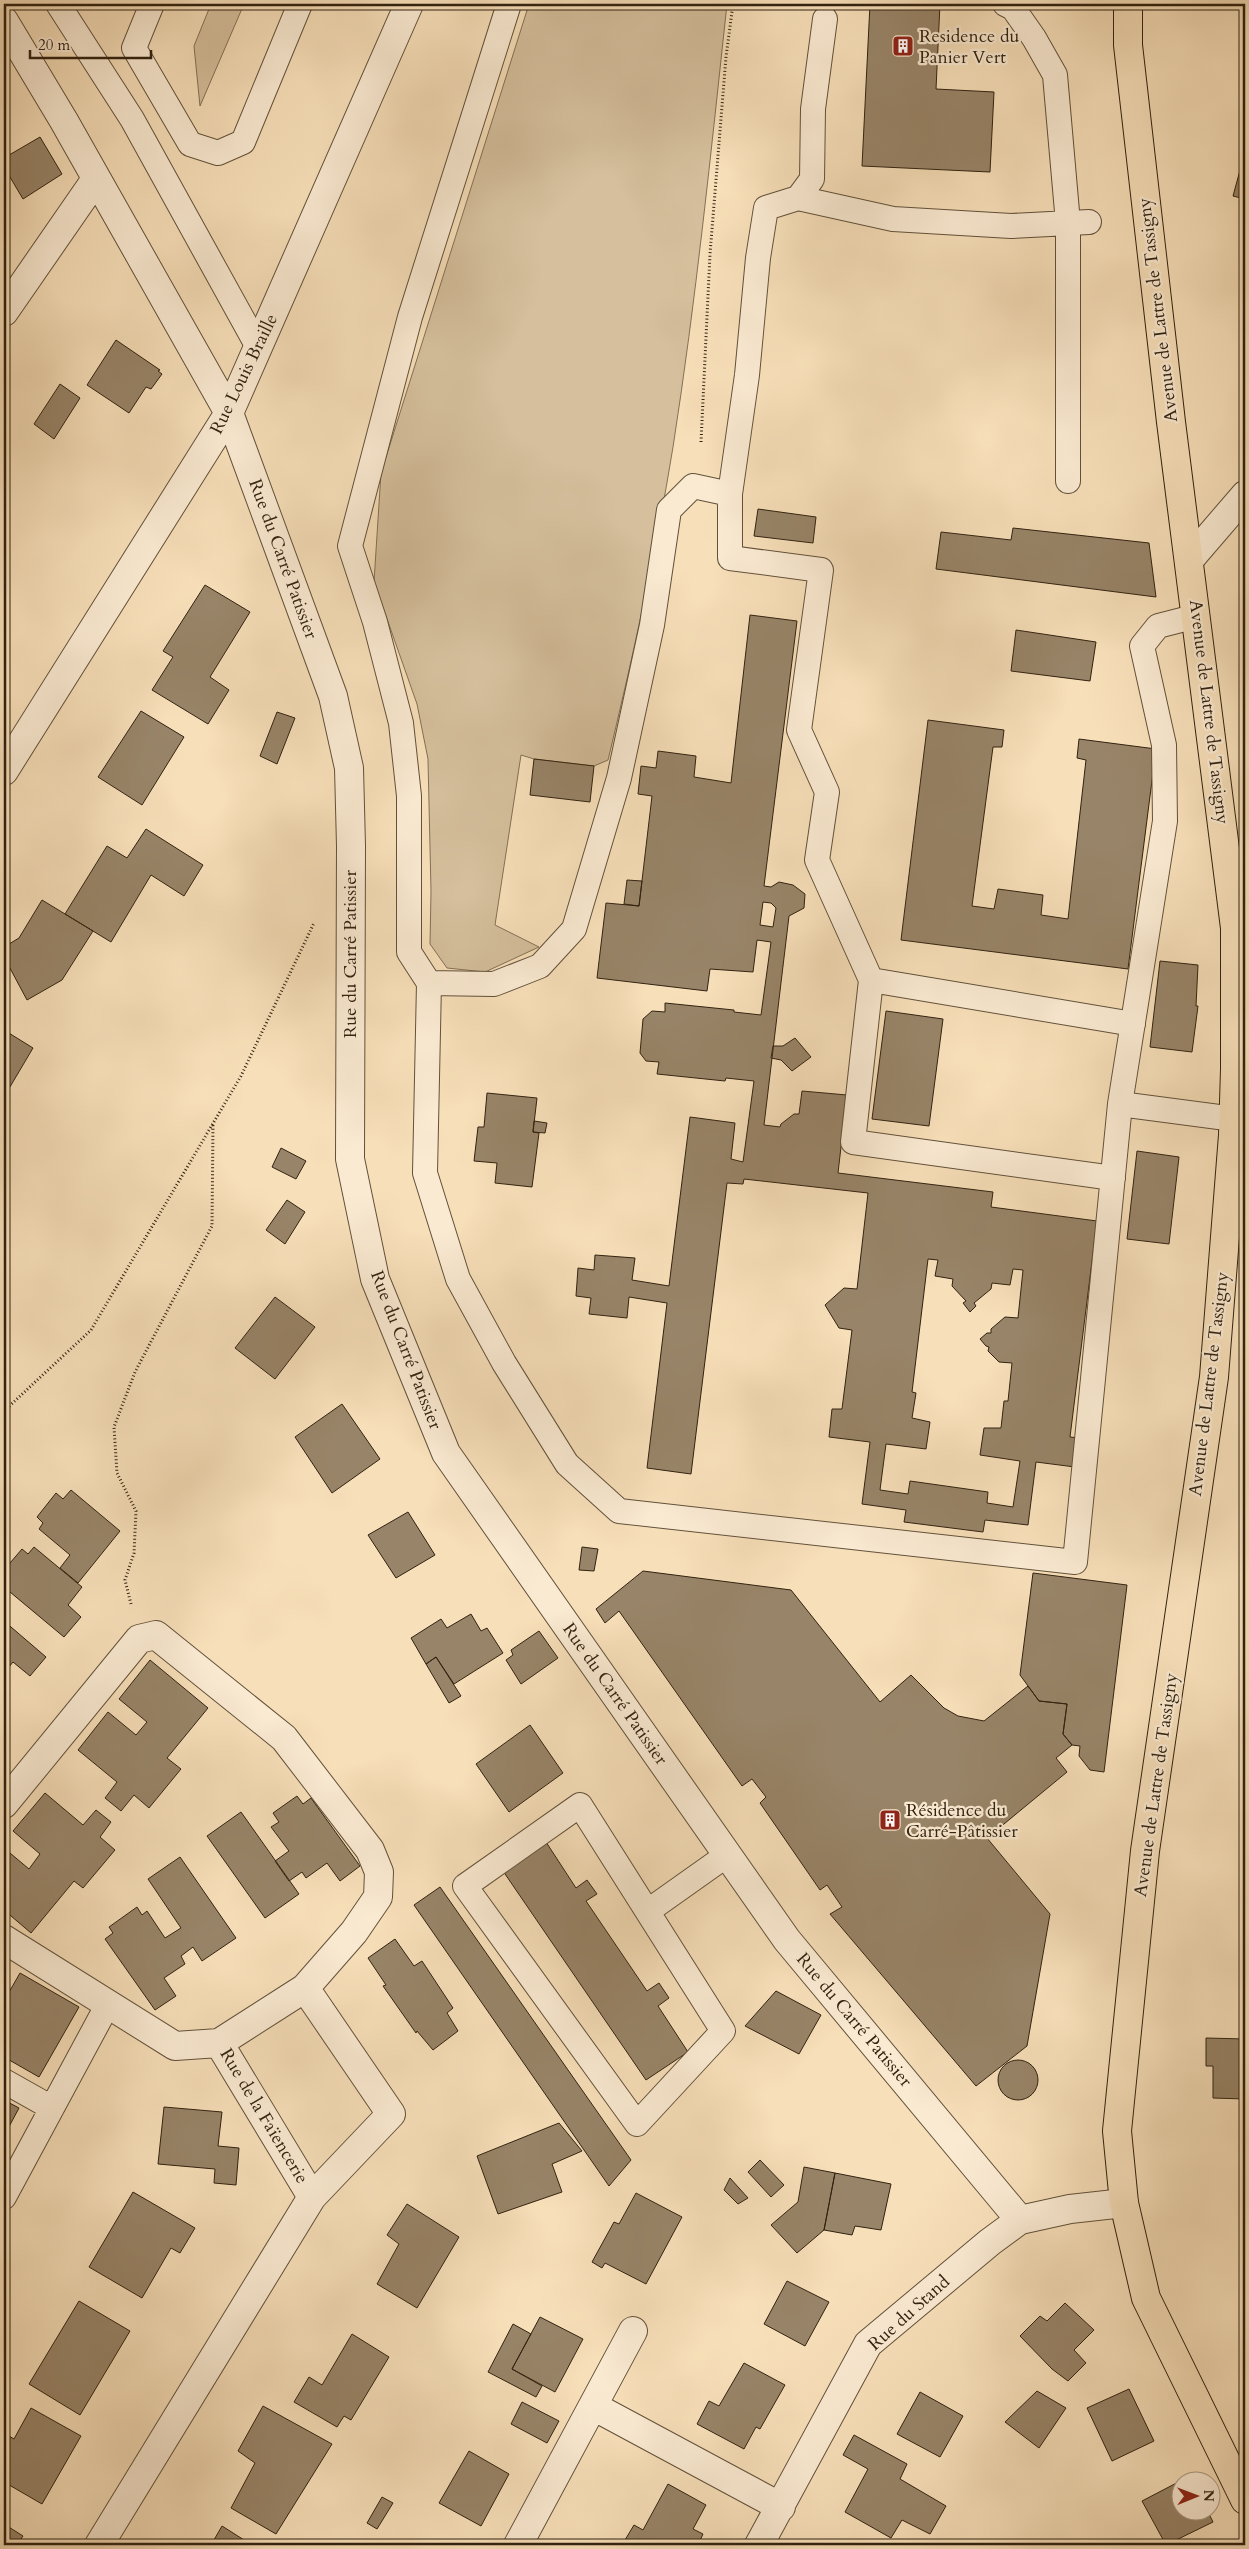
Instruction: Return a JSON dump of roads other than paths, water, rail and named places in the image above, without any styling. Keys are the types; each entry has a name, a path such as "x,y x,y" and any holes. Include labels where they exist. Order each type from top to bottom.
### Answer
{"main road":[{"name":"Avenue de Lattre de Tassigny","path":"1128,4 1128,44 1131,74 1171,422 1236,928 1234,1120 1214,1377 1143,1870 1118,2131 1124,2203 1146,2298 1245,2500"}],"street":[{"name":"Rue Louis Braille","path":"4,772 229,413 409,4"},
{"name":"Rue du Carré Patissier","path":"4,22 229,413 333,696 349,768 351,846 350,1159 375,1279 446,1453 787,1940 1020,2220"},
{"path":"4,312 96,179"},
{"path":"1190,559 1245,495"},
{"path":"4,1804 139,1639 156,1635 284,1738 370,1850 380,1872 378,1897 354,1932 305,1988"},
{"path":"4,1938 175,2046 219,2043"},
{"name":"Rue de la Faïencerie","path":"99,2545 312,2197 391,2114 305,1988 219,2043 312,2197"},
{"path":"1020,2220 1070,2209 1124,2203"},
{"name":"Rue du Stand","path":"759,2545 781,2508 868,2344 1020,2220"},
{"path":"518,2545 633,2331"},
{"path":"593,2406 781,2508"}],"lane":[{"path":"58,4 132,119 258,347"},
{"path":"152,4 134,48 190,144 218,153 243,142 300,4"},
{"path":"509,4 410,317 350,546 374,622 401,723 409,796 409,952 429,982 425,1173 458,1279 504,1363 567,1464 619,1511 1075,1562 1120,1104 1165,820 1164,745 1142,646 1158,626 1197,616"},
{"path":"1005,4 1013,8 1034,38 1055,75 1078,222 1068,481"},
{"path":"798,198 812,179 813,109 825,19"},
{"path":"1078,222 1011,226 893,219 798,198 766,208 758,258 747,375 730,494 730,558 821,570 800,730 827,792 817,860 871,980 853,1142 1113,1178"},
{"path":"429,982 494,984 540,966 574,929 620,778 652,625 670,510 693,486 730,494"},
{"path":"871,980 1133,1024"},
{"path":"1120,1104 1234,1120"},
{"path":"580,1805 648,1911 723,2032 637,2124 465,1886 580,1805"},
{"path":"648,1911 727,1855"},
{"path":"4,2197 108,2004"},
{"path":"4,2081 52,2108"}],"place":[{"name":"Residence du Panier Vert","path":"903,46"},
{"name":"Résidence du Carré-Pâtissier","path":"890,1820"}]}
